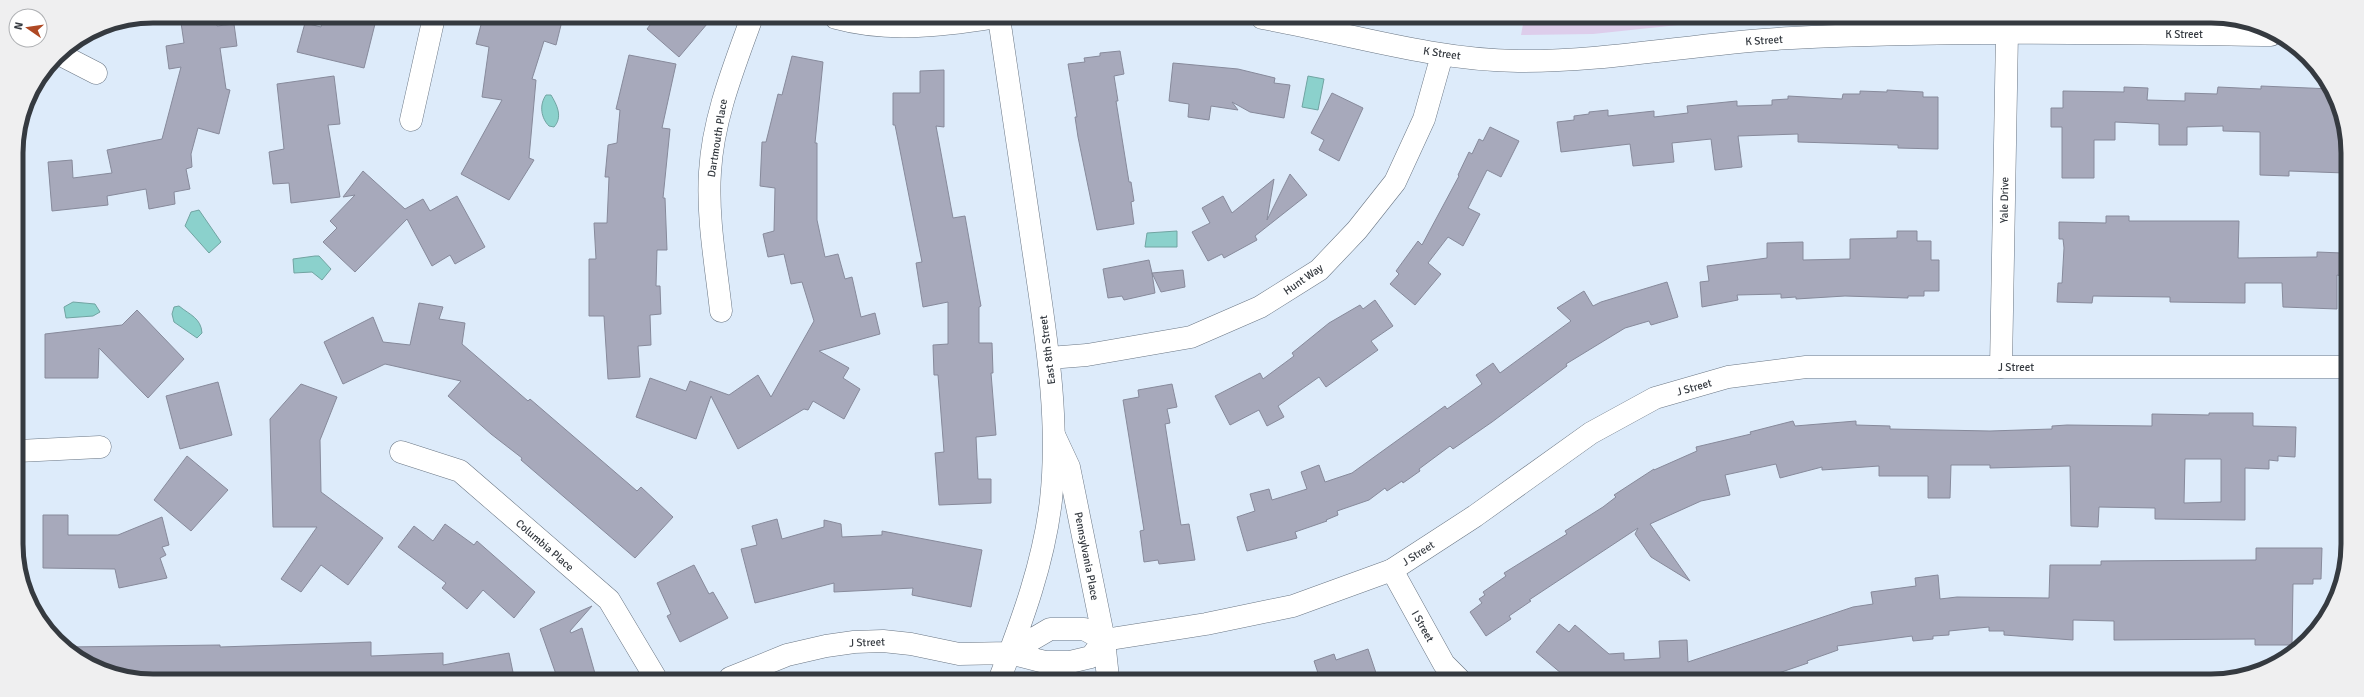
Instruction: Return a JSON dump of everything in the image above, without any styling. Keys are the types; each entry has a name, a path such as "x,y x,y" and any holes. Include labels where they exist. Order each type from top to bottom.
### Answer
{"street":[{"path":"411,120 433,23"},
{"name":"Dartmouth Place","path":"721,311 710,225 710,171 722,100 750,23"},
{"path":"858,23 892,27 961,23"},
{"name":"East 8th Street","path":"1000,23 1049,358 1055,437 1051,501 1040,560 1001,674"},
{"name":"K Street","path":"1287,23 1442,54 1518,61 1604,56 1752,40 1933,32 2265,35"},
{"name":"Yale Drive","path":"2001,367 2007,33"},
{"name":"Hunt Way","path":"1049,358 1087,355 1191,337 1260,307 1319,270 1357,230 1395,182 1424,119 1442,54"},
{"path":"65,57 96,73"},
{"name":"J Street","path":"1009,653 1050,629 1084,629 1104,640 1206,624 1293,606 1392,570 1475,516 1591,433 1655,398 1728,377 1806,367 2341,367"},
{"name":"Pennsylvania Place","path":"1055,437 1069,467 1104,640 1108,674"},
{"path":"23,451 100,447"},
{"name":"Columbia Place","path":"401,452 460,471 609,600 653,674"},
{"name":"I Street","path":"1392,570 1444,664 1453,674"},
{"name":"J Street","path":"740,674 787,656 826,646 854,642 883,641 911,644 959,654 1009,653 1045,662 1070,662 1090,657 1104,640"}],"shaded area":[{"path":"1523,23 1697,23 1593,34 1521,35"},
{"path":"1308,76 1324,79 1318,110 1302,107"},
{"path":"546,95 551,95 559,115 557,123 554,127 549,126 546,123 542,111 542,103"},
{"path":"199,210 221,242 209,253 185,226 191,212"},
{"path":"1177,231 1177,247 1145,247 1147,233"},
{"path":"319,256 331,269 322,280 312,272 294,273 293,259"},
{"path":"73,302 95,304 100,312 93,316 66,318 64,307"},
{"path":"179,306 194,317 200,324 202,333 197,338 174,322 172,314 174,307"}],"building":[{"path":"181,23 217,23 217,26 234,24 237,46 220,48 226,89 230,90 219,134 198,128 191,154 192,167 186,169 190,189 174,192 175,204 149,209 146,189 107,196 108,205 52,211 48,162 72,160 73,178 112,173 107,150 162,139 181,67 169,69 166,46 184,43"},
{"path":"305,23 321,27 322,23 375,23 364,68 297,52"},
{"path":"481,23 562,23 556,45 544,41 532,79 536,80 529,158 534,160 509,200 461,174 502,100 482,97 489,47 476,44"},
{"path":"652,23 708,23 679,57 647,29"},
{"path":"1120,51 1124,74 1114,76 1118,101 1116,101 1129,182 1131,182 1134,201 1131,202 1134,224 1097,230 1078,137 1075,117 1077,117 1068,64 1085,62 1084,58 1100,56 1100,53"},
{"path":"629,55 676,64 662,128 670,129 663,198 665,198 667,250 657,250 656,286 660,286 661,314 650,315 651,345 638,346 640,377 608,379 604,316 589,316 589,259 596,259 594,223 607,223 609,177 605,177 608,145 617,143 620,110 616,109"},
{"path":"792,56 823,62 815,143 817,143 817,220 825,257 838,254 845,279 852,277 861,317 875,313 880,334 819,351 849,368 843,378 860,389 844,419 813,401 808,410 804,409 738,449 711,396 696,439 636,417 650,378 686,391 690,381 729,395 758,375 771,397 814,321 802,282 791,284 784,254 768,257 763,234 774,231 775,188 760,186 762,142 766,142 778,94 782,95"},
{"path":"1173,63 1238,69 1275,78 1274,83 1290,85 1284,118 1250,112 1232,102 1238,110 1211,106 1209,120 1188,117 1189,104 1169,101"},
{"path":"944,70 944,127 936,126 953,218 965,216 981,306 979,307 979,343 992,343 993,373 991,373 996,435 976,437 978,479 991,479 991,503 939,505 935,453 944,452 938,375 934,375 933,345 948,344 948,302 923,307 916,263 922,262 895,125 893,125 893,93 920,93 920,71"},
{"path":"334,76 340,124 328,125 340,197 291,203 289,183 273,184 269,152 284,149 277,84"},
{"path":"2261,86 2324,89 2334,111 2340,136 2341,173 2289,171 2289,176 2260,175 2260,132 2223,131 2223,126 2187,127 2187,145 2159,145 2159,124 2115,122 2115,140 2094,140 2094,178 2062,178 2062,127 2051,127 2051,108 2063,108 2063,91 2124,92 2124,87 2148,88 2147,100 2185,101 2185,93 2217,94 2218,87 2261,89"},
{"path":"1887,90 1923,92 1923,97 1938,97 1938,149 1898,148 1898,145 1798,142 1798,134 1738,136 1742,167 1715,170 1711,139 1672,143 1674,162 1633,166 1630,144 1561,152 1557,122 1574,120 1574,116 1589,114 1589,112 1608,110 1608,116 1654,111 1654,117 1688,113 1687,106 1737,101 1737,106 1772,105 1772,100 1788,99 1788,96 1842,99 1843,94 1860,94 1860,91 1887,92"},
{"path":"1332,93 1363,108 1339,161 1319,150 1324,140 1311,133"},
{"path":"1490,127 1519,141 1501,177 1487,170 1468,208 1480,214 1463,246 1448,237 1428,263 1441,274 1415,305 1390,284 1399,274 1396,271 1418,241 1422,245 1459,176 1458,175 1469,152 1472,154 1479,139 1483,141"},
{"path":"363,171 405,209 423,199 430,211 457,196 485,247 455,264 450,255 432,266 407,219 355,272 323,242 337,228 330,221 355,195 343,197"},
{"path":"1290,174 1307,195 1255,236 1257,240 1224,258 1222,254 1208,261 1192,232 1210,223 1202,208 1223,196 1232,213 1274,179 1267,220"},
{"path":"2106,216 2129,216 2129,221 2239,221 2238,258 2317,257 2317,252 2341,253 2341,276 2337,275 2337,309 2283,307 2282,283 2245,283 2245,303 2170,302 2170,297 2093,296 2092,303 2057,302 2058,283 2062,283 2064,248 2063,239 2059,239 2059,222 2106,223"},
{"path":"1897,231 1917,231 1917,241 1931,241 1931,260 1939,260 1939,291 1924,291 1924,296 1908,296 1908,298 1845,296 1796,299 1796,297 1781,298 1781,294 1737,295 1738,300 1702,307 1700,282 1709,281 1707,266 1767,258 1767,243 1803,242 1803,260 1850,259 1850,239 1897,238"},
{"path":"1149,260 1155,293 1124,300 1122,296 1108,298 1103,269"},
{"path":"1183,270 1185,287 1161,292 1152,273"},
{"path":"1667,282 1678,317 1651,325 1649,321 1625,328 1566,364 1567,366 1492,422 1453,449 1450,446 1403,483 1402,481 1387,491 1385,488 1369,500 1337,511 1338,515 1326,520 1327,521 1295,532 1297,538 1247,551 1237,517 1255,511 1250,494 1269,489 1272,500 1307,489 1301,472 1319,465 1325,482 1352,473 1445,406 1447,409 1482,384 1476,375 1493,363 1500,373 1571,321 1557,308 1584,291 1593,306 1601,302"},
{"path":"1375,300 1393,326 1371,341 1378,350 1326,387 1319,377 1278,406 1284,417 1267,426 1259,410 1230,425 1215,396 1260,373 1263,379 1294,356 1292,353 1329,323 1360,305 1363,309"},
{"path":"419,303 443,307 439,319 465,323 462,344 528,401 530,399 637,491 641,487 673,517 635,558 521,460 522,458 491,434 448,396 461,381 385,364 343,384 324,342 373,317 383,342 410,345"},
{"path":"137,310 184,359 148,398 99,348 98,378 45,378 45,334 122,325"},
{"path":"218,382 232,435 180,449 166,396"},
{"path":"301,384 337,397 320,440 321,492 383,538 348,585 321,565 301,592 281,579 317,527 273,527 270,419"},
{"path":"1172,384 1177,407 1167,409 1170,423 1165,424 1181,525 1189,524 1195,560 1159,564 1158,560 1144,562 1140,531 1144,530 1123,400 1139,397 1138,390"},
{"path":"2209,413 2253,413 2253,426 2296,427 2295,457 2278,456 2278,461 2269,460 2269,469 2245,468 2245,520 2155,519 2155,508 2099,507 2098,527 2071,526 2070,466 1990,468 1990,465 1951,465 1950,498 1928,498 1928,476 1879,476 1879,466 1822,470 1822,467 1780,478 1776,464 1725,475 1730,495 1701,501 1650,524 1690,581 1651,557 1635,534 1638,528 1529,600 1531,601 1509,616 1511,619 1486,636 1470,612 1482,603 1479,599 1485,595 1483,592 1506,576 1504,573 1567,534 1565,531 1603,507 1616,497 1614,495 1654,469 1697,451 1696,447 1751,434 1750,432 1793,421 1795,426 1856,421 1856,425 1890,426 1890,429 1990,431 2052,429 2052,426 2067,425 2152,426 2152,414 2209,415","holes":["2185,459 2221,459 2221,502 2184,503"]},
{"path":"187,456 228,490 191,531 154,500"},
{"path":"43,515 68,515 68,535 118,535 162,517 169,545 162,547 166,555 160,558 167,578 119,588 115,569 43,568"},
{"path":"777,519 782,539 824,527 824,520 841,524 842,537 882,535 882,531 982,550 971,607 912,595 913,588 834,592 834,583 755,603 741,549 757,545 752,526"},
{"path":"445,524 474,545 477,541 535,592 514,618 483,590 467,609 442,588 446,583 398,547 414,526 433,541"},
{"path":"2256,548 2322,548 2321,579 2313,579 2313,584 2293,584 2292,645 2255,645 2255,639 2114,640 2114,621 2073,620 2073,640 2004,635 2004,631 1989,631 1989,627 1949,631 1949,635 1933,636 1933,639 1913,641 1912,636 1837,646 1838,650 1807,661 1808,663 1776,674 1562,674 1536,652 1559,624 1569,632 1575,625 1609,654 1624,653 1624,660 1660,658 1659,641 1687,640 1688,662 1853,607 1873,604 1871,592 1916,586 1915,578 1938,575 1940,599 1957,597 2049,598 2050,565 2101,565 2101,561 2256,560"},
{"path":"694,565 709,594 713,592 728,618 680,642 667,616 671,614 657,583"},
{"path":"592,606 570,631 571,633 582,628 595,674 556,674 540,629"},
{"path":"371,642 371,656 443,653 443,665 509,653 513,674 136,673 120,670 103,664 88,657 74,647 220,645 220,647"},
{"path":"1368,649 1376,674 1318,674 1314,661 1334,654 1336,660"}]}
